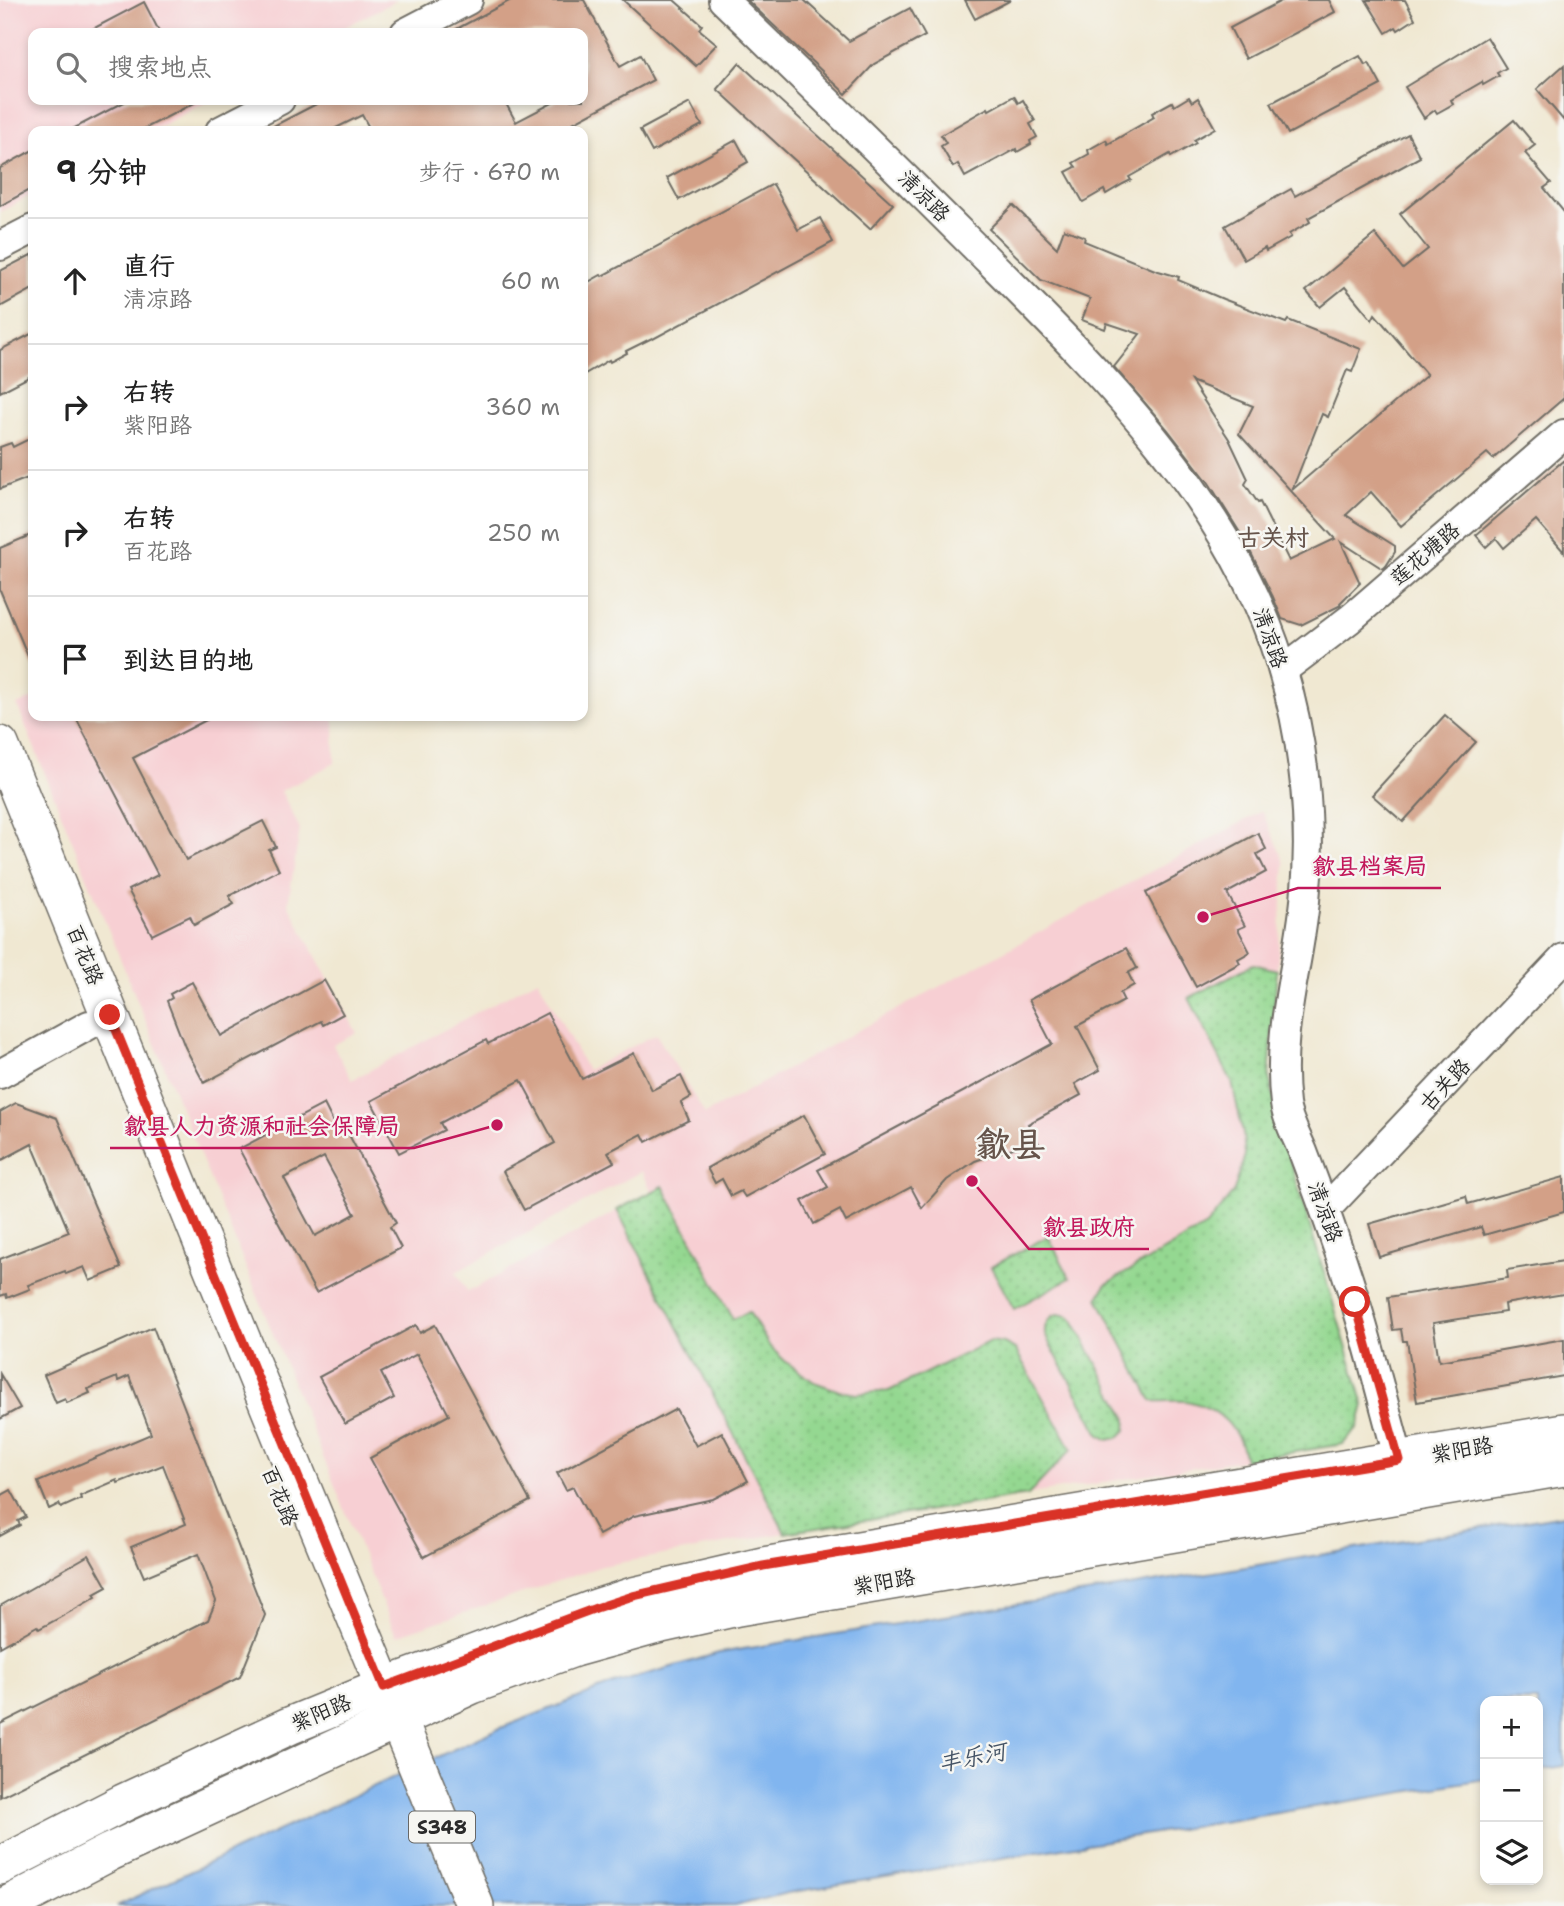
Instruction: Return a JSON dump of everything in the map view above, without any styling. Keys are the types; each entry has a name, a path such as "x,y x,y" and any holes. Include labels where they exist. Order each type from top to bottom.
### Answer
{"main road":[{"name":"百花路","path":"0,745 386,1723"},
{"name":"百花路","path":"0,806 89,1025 386,1723"},
{"name":"紫阳路","path":"0,1866 123,1803 289,1726 386,1723 596,1608 763,1566 1564,1432"},
{"name":"紫阳路","path":"6,1906 110,1852 386,1723 522,1665 574,1648 698,1615 1564,1467"},
{"name":"S348","path":"386,1723 450,1906"},
{"name":"S348","path":"386,1723 475,1906"}],"street":[{"path":"415,28 468,0"},
{"name":"清凉路","path":"723,0 855,127 1066,338 1127,405 1183,477 1233,553 1262,610 1283,670 1300,746 1305,813 1305,901 1285,1031 1285,1108 1325,1210 1355,1302 1399,1460"},
{"path":"230,126 270,105"},
{"path":"0,246 28,232"},
{"name":"莲花塘路","path":"1283,670 1350,619 1564,434"},
{"name":"古关路","path":"1325,1210 1564,958"},
{"path":"0,1074 89,1025"}],"shaded area":[{"path":"0,0 397,0 344,28 28,28 28,105 200,105 161,126 28,126 28,197 0,212"},
{"path":"28,700 28,721 334,721 335,763 281,791 300,829 288,904 357,1033 333,1045 352,1080 538,979 587,1070 656,1034 705,1114 1262,811 1285,863 1269,1078 1289,1157 1364,1405 1358,1427 1343,1444 785,1533 602,1566 396,1636 17,705","holes":["642,1171 652,1192 468,1292 456,1272"]}],"green space":[{"path":"1253,964 1277,970 1269,1078 1289,1157 1364,1405 1358,1427 1343,1444 1245,1460 1234,1430 1211,1410 1187,1401 1152,1401 1098,1298 1105,1285 1206,1226 1234,1191 1245,1155 1232,1082 1189,998"},
{"path":"663,1186 733,1319 749,1312 770,1347 814,1382 856,1394 889,1391 990,1341 1004,1343 1015,1349 1072,1449 1028,1495 785,1533 617,1210"},
{"path":"1048,1236 1070,1278 1014,1309 991,1267"},
{"path":"1058,1314 1069,1316 1073,1320 1127,1419 1126,1430 1118,1438 1108,1440 1099,1434 1045,1335 1047,1322"}],"water":[{"name":"丰乐河","path":"1564,1515 1564,1766 1543,1769 1543,1696 1480,1696 1480,1780 787,1893 735,1906 116,1906 493,1731 614,1684 719,1653"}],"building":[{"path":"511,0 584,0 620,66 640,55 653,80 567,126 368,126 362,115 340,126 274,126 314,105 507,105 516,122 548,105 588,105 588,28 458,28"},
{"path":"623,0 674,0 702,25 699,29 717,44 696,66"},
{"path":"747,0 804,0 849,41 910,8 925,36 874,64 846,94"},
{"path":"965,0 1011,0 975,19"},
{"path":"1283,0 1329,0 1335,12 1246,59 1230,28"},
{"path":"1366,0 1405,0 1415,19 1398,30 1396,27 1386,33"},
{"path":"144,2 157,28 95,28"},
{"path":"1487,37 1506,68 1497,73 1499,76 1483,85 1482,82 1451,100 1453,104 1437,113 1435,110 1424,118 1405,87"},
{"path":"1360,56 1365,65 1369,63 1381,85 1288,134 1271,103"},
{"path":"739,63 893,204 870,229 717,89"},
{"path":"1564,65 1564,121 1537,89"},
{"path":"1014,96 1018,103 1023,100 1035,121 1030,124 1037,137 1017,152 1016,149 965,177 958,164 953,167 941,146 946,143 941,135"},
{"path":"1189,97 1192,102 1198,98 1215,128 1194,140 1196,143 1129,177 1131,180 1106,194 1104,190 1083,202 1066,172 1076,167 1073,163 1089,154 1088,150 1106,140 1108,144 1154,117 1152,113 1172,102 1174,106"},
{"path":"690,103 702,125 652,152 640,130"},
{"path":"118,105 190,105 150,126 79,126"},
{"path":"1514,120 1535,145 1525,153 1551,183 1544,188 1564,212 1564,398 1493,459 1487,453 1401,526 1371,492 1346,515 1395,546 1395,552 1383,569 1341,542 1360,583 1341,605 1301,625 1282,619 1244,539 1209,483 1114,367 1140,334 1107,323 1105,329 1082,320 1090,299 1041,280 989,229 1013,205 1057,248 1064,229 1085,237 1084,241 1179,277 1178,280 1223,299 1286,323 1288,320 1361,349 1352,372 1347,370 1328,417 1322,414 1292,490 1427,375 1375,314 1372,320 1345,287 1320,307 1306,291 1375,234 1403,269 1428,249 1400,214","holes":["1191,381 1253,406 1239,434 1335,539 1289,561 1260,502 1258,503 1245,484 1248,479 1229,439"]},
{"path":"1408,134 1420,157 1308,218 1310,222 1289,234 1291,237 1244,260 1225,226 1291,189 1295,196"},
{"path":"736,140 748,162 679,200 667,178"},
{"path":"28,153 28,191 0,206 0,168"},
{"path":"773,184 798,230 820,218 833,242 588,372 588,282"},
{"path":"28,257 28,292 0,307 0,271"},
{"path":"28,336 28,378 0,392 0,350"},
{"path":"28,440 28,478 0,489 0,447 11,443 13,447"},
{"path":"1564,460 1564,552 1536,520 1504,548 1496,538 1486,547 1476,535"},
{"path":"28,536 28,656 0,590 0,548"},
{"path":"1445,715 1476,742 1403,822 1372,795"},
{"path":"78,721 204,721 133,758 186,860 263,821 276,847 269,850 279,870 229,896 234,904 194,925 190,916 152,935 128,890 158,875"},
{"path":"1258,833 1266,849 1257,854 1266,872 1227,893 1245,926 1238,929 1250,952 1238,959 1240,963 1196,987 1146,893"},
{"path":"1126,948 1137,968 1128,973 1134,985 1120,993 1124,1001 1077,1026 1100,1070 1075,1084 1081,1095 1028,1124 1039,1144 1013,1148 975,1161 947,1180 922,1208 911,1187 846,1222 840,1210 814,1224 802,1201 828,1187 818,1170 1052,1044 1029,1000"},
{"path":"324,980 343,1014 323,1025 321,1021 204,1083 185,1047 167,1001 172,998 170,994 192,982 221,1036"},
{"path":"547,1013 582,1079 634,1053 652,1090 681,1076 691,1097 681,1103 689,1120 646,1142 642,1134 608,1152 614,1162 524,1210 503,1171 555,1143 521,1080 440,1123 444,1130 399,1153 371,1101 486,1040 488,1044"},
{"path":"16,1103 57,1118 121,1268 90,1281 84,1267 66,1274 65,1271 28,1285 30,1289 7,1298 6,1294 0,1296 0,1259 69,1232 32,1144 0,1161 0,1112"},
{"path":"324,1104 334,1124 341,1120 396,1223 390,1227 401,1248 316,1293 239,1149","holes":["324,1157 355,1214 315,1236 284,1178"]},
{"path":"804,1115 825,1154 745,1197 741,1191 731,1196 722,1179 715,1183 707,1168"},
{"path":"1564,1177 1564,1212 1484,1235 1481,1227 1379,1257 1369,1224 1466,1196 1468,1204"},
{"path":"1564,1261 1564,1294 1504,1304 1505,1312 1433,1323 1439,1361 1564,1339 1564,1376 1417,1402 1407,1341 1403,1341 1401,1329 1393,1330 1388,1297 1508,1278 1507,1270"},
{"path":"416,1325 420,1333 435,1325 530,1501 424,1557 370,1458 449,1415 417,1354 381,1373 394,1398 345,1424 319,1377"},
{"path":"153,1327 265,1615 240,1677 0,1797 0,1724 208,1620 216,1601 198,1554 144,1577 131,1547 186,1524 163,1465 118,1483 117,1480 80,1496 81,1499 61,1508 59,1504 49,1509 38,1482 151,1434 129,1376 118,1381 117,1377 88,1389 90,1393 67,1403 65,1399 56,1403 44,1375"},
{"path":"0,1374 20,1408 0,1419"},
{"path":"676,1409 696,1446 722,1432 748,1481 713,1499 634,1516 599,1535 573,1487 566,1490 557,1473"},
{"path":"11,1490 26,1517 18,1521 20,1525 0,1536 0,1496"},
{"path":"89,1555 107,1587 94,1594 96,1597 61,1617 39,1629 37,1626 0,1647 0,1606"}],"place":[{"name":"歙县档案局","path":"1203,917"},
{"name":"歙县人力资源和社会保障局","path":"497,1125"},
{"name":"歙县政府","path":"972,1181"}],"district":[{"name":"古关村","path":"1273,538"},
{"name":"歙县","path":"1011,1144"}],"route":[{"path":"110,1015 384,1687 487,1647 633,1596 763,1566 1399,1460 1355,1302"}]}
